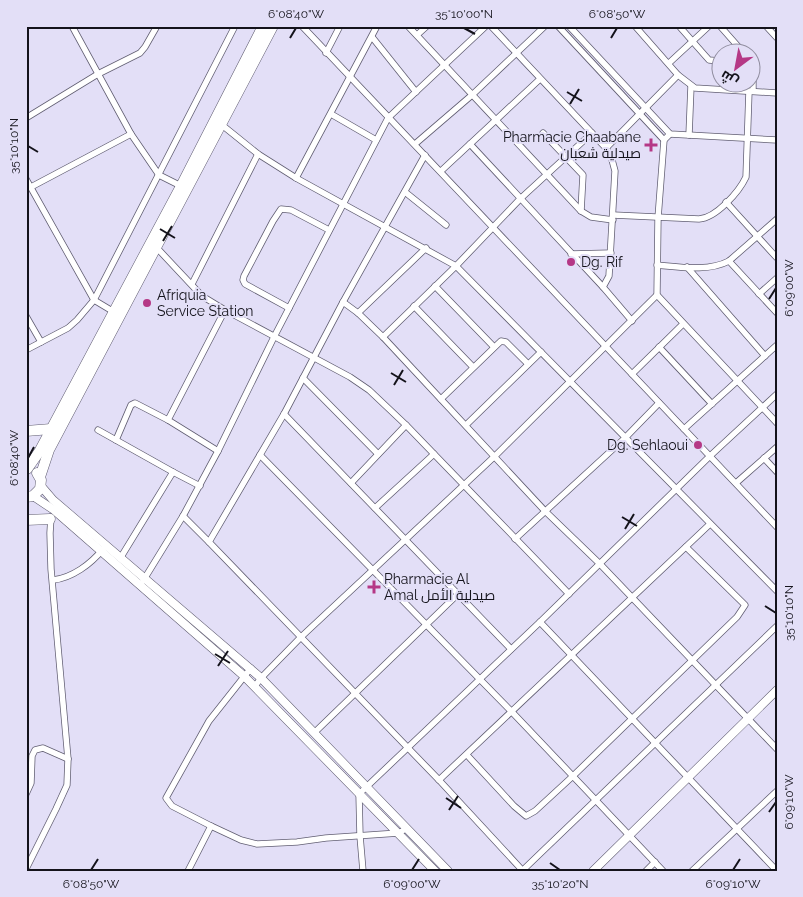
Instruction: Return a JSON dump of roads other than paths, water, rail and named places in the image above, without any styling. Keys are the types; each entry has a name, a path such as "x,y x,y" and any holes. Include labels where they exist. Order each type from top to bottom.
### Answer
{"highway":[{"path":"40,482 34,471 27,469 39,452 114,312 263,26"},
{"path":"28,497 38,492 43,463 49,450 222,126 273,26"},
{"path":"26,431 51,429"},
{"path":"26,520 52,514"}],"main road":[{"path":"40,482 54,500 107,544 143,581 255,686 435,871"},
{"path":"28,497 143,581 251,668 448,871"},
{"path":"593,871 777,690"}],"street":[{"path":"72,26 131,134 159,175 181,186"},
{"path":"26,118 98,74 140,53 157,26"},
{"path":"26,350 68,328 94,300 235,26"},
{"path":"302,26 777,527"},
{"path":"326,53 340,26"},
{"path":"296,178 351,78 377,26"},
{"path":"408,26 581,212 591,217 708,218 726,202 746,177 751,92"},
{"path":"417,36 427,26"},
{"path":"143,581 200,486 274,337 388,118 486,26"},
{"path":"491,26 606,148 611,156 615,171 611,253 609,276 603,287"},
{"path":"415,144 472,95 545,26"},
{"path":"558,26 664,140"},
{"path":"570,26 670,134 777,140"},
{"path":"635,26 678,75 691,86 710,89"},
{"path":"679,26 710,60"},
{"path":"669,63 709,26"},
{"path":"720,26 734,42"},
{"path":"766,26 777,38"},
{"path":"372,36 416,92"},
{"path":"606,148 678,75"},
{"path":"441,171 540,79"},
{"path":"689,135 691,86"},
{"path":"760,92 777,93"},
{"path":"331,114 376,140"},
{"path":"222,126 258,154 296,178 456,266 777,591"},
{"path":"543,133 582,175 581,212"},
{"path":"383,337 456,266 520,199 592,133"},
{"path":"31,187 131,134"},
{"path":"670,134 664,140 658,218 657,296 777,423"},
{"path":"470,144 603,287 632,321"},
{"path":"192,284 258,154"},
{"path":"209,542 284,414 343,302 425,155"},
{"path":"26,179 94,300 114,312"},
{"path":"405,192 446,225"},
{"path":"726,202 777,258"},
{"path":"289,308 245,284 243,280 248,268 281,209 291,210 330,230"},
{"path":"657,265 687,267 722,265 777,219"},
{"path":"157,248 209,302 359,382 406,425 569,594"},
{"path":"358,313 426,248"},
{"path":"571,254 611,253"},
{"path":"729,261 777,313"},
{"path":"687,267 765,356"},
{"path":"759,294 777,278"},
{"path":"436,286 494,346"},
{"path":"255,686 301,637 495,456 657,296"},
{"path":"343,302 358,313 383,337 545,511 600,564 776,747"},
{"path":"414,306 474,367"},
{"path":"168,420 225,310"},
{"path":"26,316 41,342"},
{"path":"632,374 684,324"},
{"path":"441,399 501,341 506,342 528,364"},
{"path":"684,429 777,345"},
{"path":"659,347 712,404"},
{"path":"466,425 541,352"},
{"path":"303,378 378,454"},
{"path":"363,871 359,794 408,750 710,456 777,394"},
{"path":"515,539 625,438 659,403"},
{"path":"116,440 132,405 135,404 168,420 218,451"},
{"path":"284,414 511,649"},
{"path":"351,483 406,425"},
{"path":"98,430 200,486"},
{"path":"736,483 777,447"},
{"path":"375,508 434,454"},
{"path":"260,455 512,712 663,871"},
{"path":"764,458 777,472"},
{"path":"121,557 173,472"},
{"path":"26,869 67,785 68,759 51,569 52,514"},
{"path":"183,516 439,780 523,871 595,799 777,626"},
{"path":"439,780 633,599 710,524"},
{"path":"53,580 67,577 89,564 107,544"},
{"path":"466,755 514,806 526,816 535,811 573,776 737,617 745,605 686,547"},
{"path":"314,732 458,594"},
{"path":"540,622 777,870"},
{"path":"251,668 209,721 166,798 167,801 172,806 240,840 257,844 399,833 406,828"},
{"path":"26,794 31,783 32,756 35,750 43,748 68,759"},
{"path":"692,871 777,791"},
{"path":"188,871 211,826"},
{"path":"646,871 655,862"}],"place":[{"name":"Pharmacie Chaabane صيدلية شعبان","path":"651,145"},
{"name":"Dg. Rif","path":"571,262"},
{"name":"Afriquia Service Station","path":"147,303"},
{"name":"Dg. Sehlaoui","path":"698,445"},
{"name":"Pharmacie Al Amal صيدلية الأمل","path":"374,587"}]}
